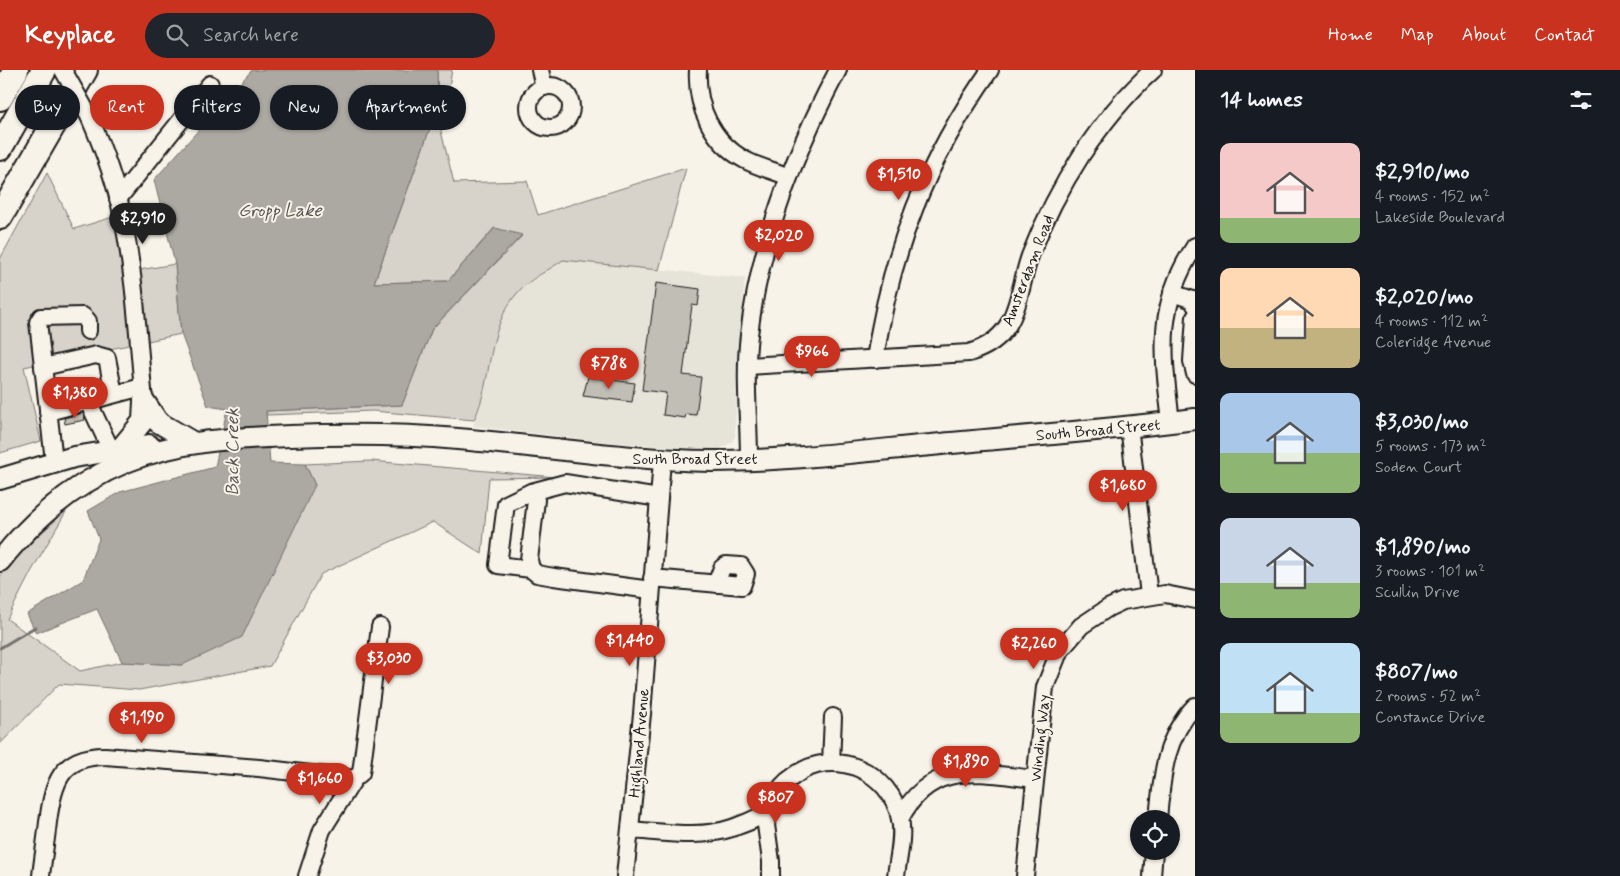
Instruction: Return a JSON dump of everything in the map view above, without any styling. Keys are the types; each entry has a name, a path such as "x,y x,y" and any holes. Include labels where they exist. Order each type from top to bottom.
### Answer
{"highway":[{"path":"0,98 16,70"},
{"path":"0,148 44,70"},
{"path":"0,217 85,70"}],"main road":[{"path":"143,394 158,422 199,442"},
{"path":"116,449 143,421 143,394"},
{"name":"South Broad Street","path":"0,479 74,457 116,449 283,436 383,435 456,439 586,454 662,460 749,460 1195,419"},
{"name":"South Broad Street","path":"0,561 32,523 55,503 83,484 125,462 199,442"},
{"path":"0,470 74,457"}],"street":[{"path":"48,412 114,394 143,394 127,242 118,199 104,153 89,116 63,70"},
{"path":"540,70 544,87"},
{"path":"698,70 699,98 704,114 721,141 747,161 788,177"},
{"path":"749,460 747,366 749,335 768,239 788,177 807,132 838,70"},
{"path":"875,359 889,282 913,207 956,121 990,70"},
{"name":"Amsterdam Road","path":"747,366 968,353 981,349 1002,334 1014,312 1039,234 1062,188 1099,130 1153,70"},
{"path":"118,199 210,84"},
{"path":"1171,422 1163,340 1172,292 1193,254"},
{"path":"1172,292 1193,300 1195,305"},
{"path":"54,461 38,322 41,317 83,316 88,321 88,331"},
{"path":"1195,317 1192,361 1195,374"},
{"path":"43,367 96,356 107,358 114,394"},
{"path":"88,401 116,449"},
{"path":"1129,426 1148,595"},
{"name":"Highland Avenue","path":"625,876 662,460"},
{"path":"659,498 565,483 531,492 506,504 498,565 531,569 538,574 554,578 652,584 716,584"},
{"path":"531,492 536,500 529,560 531,569"},
{"name":"Winding Way","path":"1024,876 1044,688 1059,652 1081,626 1095,615 1123,601 1148,595 1174,595 1195,600"},
{"path":"307,876 322,830 354,779 361,774 380,627"},
{"path":"1159,810 1164,761 1178,728 1195,706"},
{"path":"831,763 833,717"},
{"path":"41,876 51,794 60,775 69,766 82,759 105,756 259,768 354,779"},
{"path":"771,876 771,861 766,839 769,810 775,797 794,776 812,766 831,763 858,767 881,782 896,805 900,819 896,876"},
{"path":"900,819 916,795 927,786 953,774 970,772 1035,779"},
{"path":"630,830 694,834 715,832 749,821 769,810"},
{"path":"1152,876 1153,860"}],"shaded area":[{"path":"437,70 452,70 449,85 437,85"},
{"path":"429,130 441,130 454,183 527,181 538,215 686,168 659,270 563,260 529,282 519,291 500,321 485,387 474,420 373,411 267,415 266,411 402,405 432,329 522,236 494,228 448,281 374,283"},
{"path":"47,173 74,229 126,213 133,271 175,264 181,334 24,367 41,441 0,453 0,259"},
{"path":"563,260 745,278 737,371 735,436 732,442 720,449 673,447 608,442 473,426 480,405 497,325 519,290"},
{"path":"371,461 556,477 489,478 482,554 433,522 321,574 270,666 139,690 59,684 0,744 0,577 20,552 67,510 31,572 7,619 80,671 122,662 182,665 315,485 305,464"}],"water":[{"name":"Gropp Lake","path":"252,70 437,70 437,85 348,85 348,130 429,130 374,283 448,281 495,228 522,235 432,329 402,405 266,411 270,463 305,464 315,485 242,637 182,665 122,662 97,609 36,633 27,614 83,580 99,539 88,511 120,492 215,467 227,409 208,406 181,334 175,264 154,180 199,130 260,130 260,85 239,85"}],"building":[{"path":"656,283 700,289 698,306 692,305 683,375 701,377 696,415 686,414 685,418 663,415 666,393 642,390"},
{"path":"588,377 635,383 632,402 583,396"},
{"path":"83,413 85,420 65,424 64,418"}],"waterway":[{"name":"Back Creek","path":"0,648 35,627"}]}
